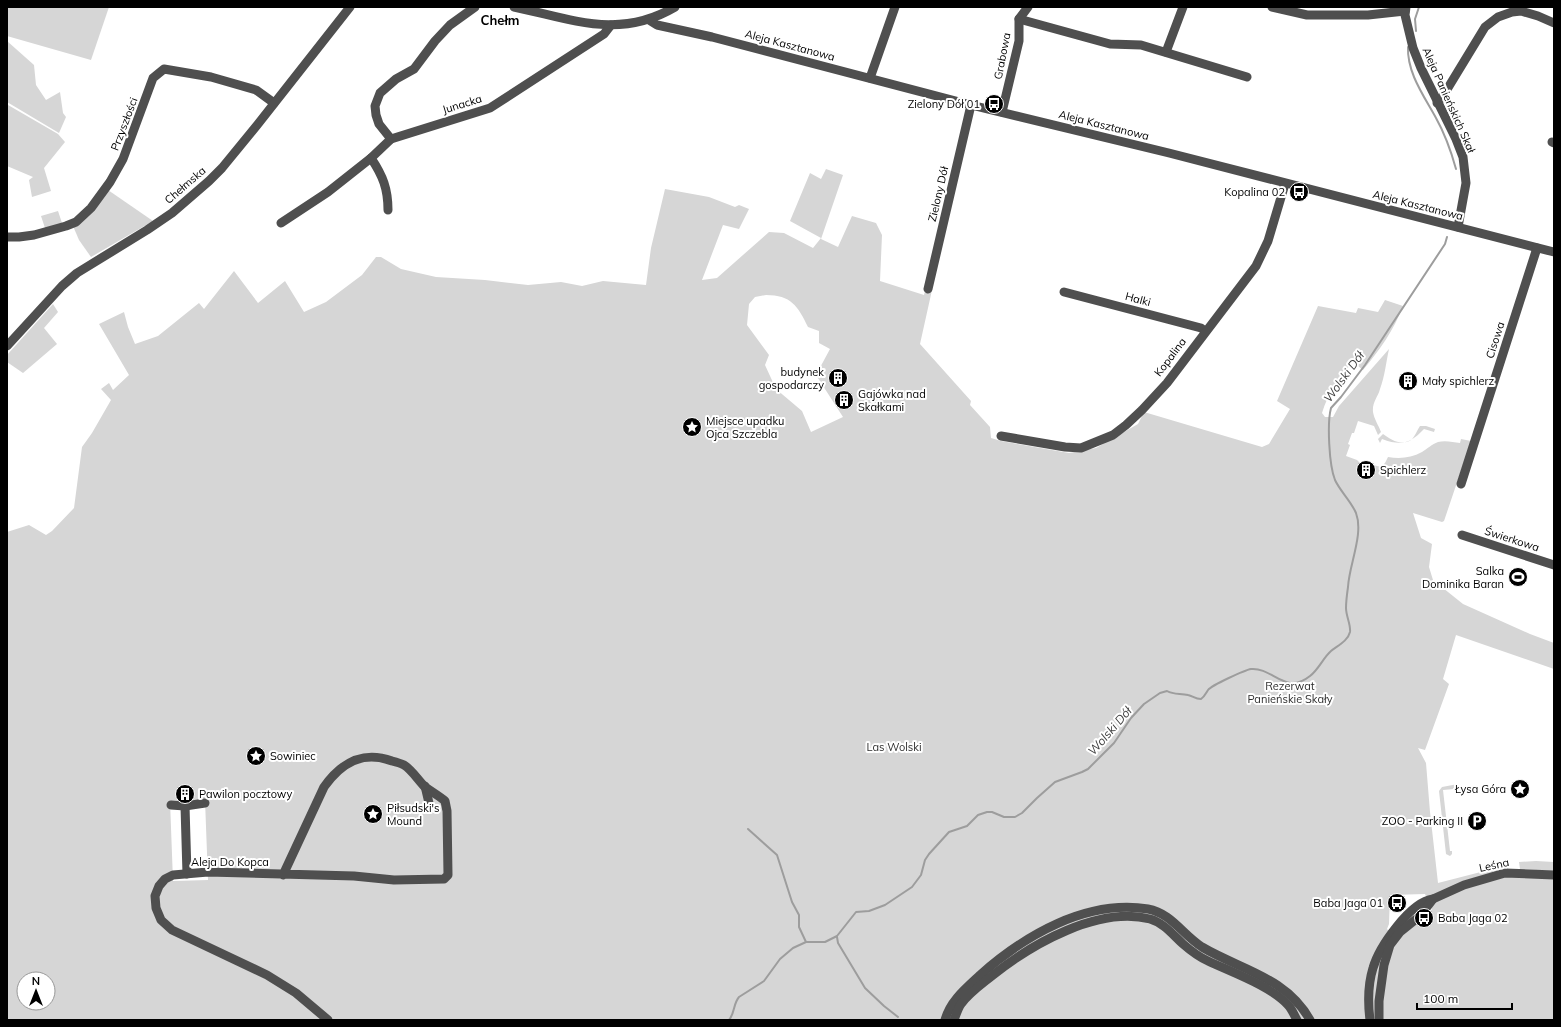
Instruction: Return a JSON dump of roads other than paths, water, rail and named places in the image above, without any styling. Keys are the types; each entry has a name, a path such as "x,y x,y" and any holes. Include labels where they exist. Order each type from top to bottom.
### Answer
{"street":[{"path":"391,139 379,124 376,115 375,106 380,93 396,79 414,69 435,41 450,25 475,7"},
{"path":"514,7 593,24 612,25 636,23 649,20 675,7"},
{"path":"870,78 895,7"},
{"name":"Grabowa","path":"1002,112 1019,41 1019,19 1028,7"},
{"path":"1166,52 1183,7"},
{"path":"1272,7 1307,15 1368,15 1405,9"},
{"name":"Chełmska","path":"7,346 62,286 77,273 147,230 172,212 200,189 222,168 350,8"},
{"name":"Aleja Panieńskich Skał","path":"1405,9 1417,59 1437,103 1456,139 1463,157 1466,183 1458,228"},
{"path":"1437,103 1443,96 1485,27 1498,17 1512,12 1522,12 1538,16 1554,23"},
{"path":"1019,19 1110,44 1141,45 1247,77"},
{"name":"Aleja Kasztanowa","path":"649,20 657,25 712,37 971,105 1554,252"},
{"name":"Junacka","path":"281,223 322,196 371,158 391,139 490,108 604,34 612,25"},
{"name":"Przyszłości","path":"7,237 19,238 66,226 76,222 91,208 110,182 123,159 153,78 164,69 211,77 256,90 274,103"},
{"name":"Zielony Dół","path":"928,289 971,105"},
{"path":"371,158 383,177 388,199 388,210"},
{"name":"Kopalina","path":"1002,436 1065,447 1081,448 1113,435 1142,410 1167,383 1248,278 1260,260 1268,240 1285,184"},
{"name":"Cisowa","path":"1461,484 1537,248"},
{"name":"Halki","path":"1064,292 1201,328 1206,331"},
{"name":"Świerkowa","path":"1462,535 1554,565"},
{"path":"283,875 324,787 340,768 352,761 366,757 384,758 404,765 425,786 429,803"},
{"name":"Aleja Do Kopca","path":"328,1020 296,993 267,975 172,930 161,920 156,908 155,896 159,886 169,877 208,872 354,876 394,880 444,879 448,875 447,811 445,801 425,786"},
{"path":"170,805 185,806 205,804"},
{"path":"185,806 187,874"},
{"name":"Leśna","path":"1370,1020 1368,1007 1372,969 1378,956 1399,923 1423,902 1471,883 1505,873 1554,875"},
{"path":"1379,1020 1379,1001 1384,965 1390,945 1400,932 1420,916 1437,897"},
{"path":"945,1020 953,1002 964,990 996,961 1033,936 1046,928 1064,921 1099,910 1116,908 1153,910 1165,916 1193,941 1261,976 1288,992 1300,1003 1310,1020"},
{"path":"954,1020 960,1005 969,994 1000,969 1029,950 1052,936 1116,916 1143,918 1157,921 1165,926 1184,945 1200,957 1240,976 1280,998 1288,1005 1298,1020"}],"waterway":[{"path":"1416,31 1415,19 1419,7"},
{"path":"1408,47 1408,57 1413,75 1442,130 1456,169"},
{"name":"Wolski Dół","path":"729,1020 739,997 764,981 780,959 793,948 806,942 825,942 837,936 856,912 869,911 885,905 912,887 921,875 925,860 929,854 949,832 967,826 978,815 987,812 992,812 1004,817 1015,817 1022,813 1055,782 1088,769 1114,743 1131,718 1144,704 1160,693 1167,691 1201,699 1211,688 1251,669 1266,672 1286,682 1293,683 1301,681 1310,676 1328,654 1345,641 1350,632 1346,603 1349,578 1357,540 1358,521 1354,509 1335,480 1331,465 1329,433 1331,408 1365,365 1445,244 1447,237"},
{"path":"748,829 777,855 792,902 799,915 799,927 806,942"},
{"path":"837,937 838,943 865,988 898,1017"}],"place":[{"name":"Zielony Dół 01","path":"994,104"},
{"name":"Kopalina 02","path":"1299,192"},
{"name":"budynek gospodarczy","path":"838,378"},
{"name":"Mały spichlerz","path":"1408,381"},
{"name":"Gajówka nad Skałkami","path":"844,400"},
{"name":"Miejsce upadku Ojca Szczebla","path":"692,427"},
{"name":"Spichlerz","path":"1366,470"},
{"name":"Salka Dominika Baran","path":"1518,577"},
{"name":"Sowiniec","path":"256,756"},
{"name":"Łysa Góra","path":"1520,789"},
{"name":"Pawilon pocztowy","path":"185,794"},
{"name":"Piłsudski's Mound","path":"373,814"},
{"name":"ZOO - Parking II","path":"1477,821"},
{"name":"Baba Jaga 01","path":"1397,903"},
{"name":"Baba Jaga 02","path":"1424,918"}],"district":[{"name":"Chełm","path":"500,20"}],"park label":[{"name":"Rezerwat Panieńskie Skały","path":"1290,692"},
{"name":"Las Wolski","path":"894,747"}]}
